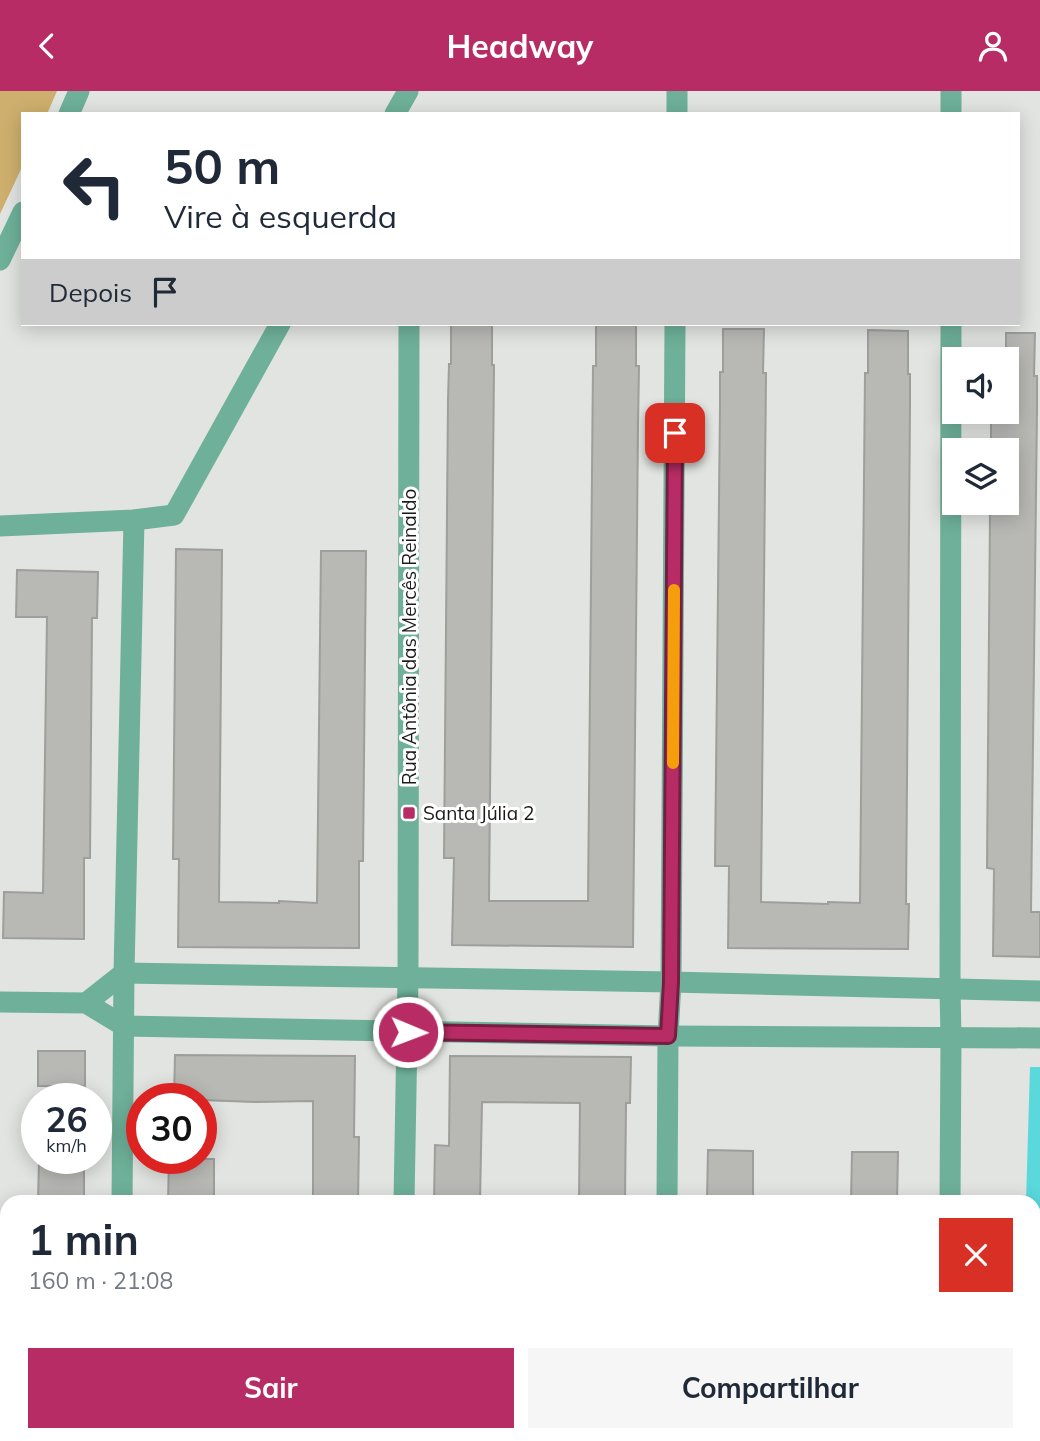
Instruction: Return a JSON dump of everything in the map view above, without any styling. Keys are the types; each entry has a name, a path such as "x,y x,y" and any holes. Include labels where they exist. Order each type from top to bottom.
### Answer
{"street":[{"path":"70,112 79,91"},
{"path":"396,112 409,91"},
{"path":"409,91 410,112"},
{"path":"677,91 677,112"},
{"path":"951,91 951,112"},
{"path":"0,260 21,216"},
{"path":"0,526 134,520 174,515 278,326"},
{"name":"Rua Antônia das Mercês Reinaldo","path":"404,1195 408,1032 409,326"},
{"path":"667,1195 675,326"},
{"path":"950,1195 951,326"},
{"path":"122,1195 134,520"},
{"path":"86,1003 124,973 1040,991"},
{"path":"0,1002 86,1003 124,1026 668,1036 1040,1038"}],"shaded area":[{"path":"0,91 57,91 48,112 21,112 21,169 0,214"}],"water":[{"path":"1030,1067 1040,1067 1040,1195 1026,1195"}],"building":[{"path":"451,326 492,326 494,365 489,901 588,901 593,366 596,366 596,326 636,326 636,366 639,366 633,947 452,945 454,858 444,858 448,400"},
{"path":"723,329 764,329 763,373 766,373 761,902 828,904 860,903 865,373 868,373 868,330 908,331 908,949 728,948 729,866 715,866 720,372 723,372"},
{"path":"1006,333 1035,333 1034,376 1037,376 1037,409 1031,912 1040,912 1040,957 993,956 994,869 987,868 990,515 1019,515 1019,438 991,438 991,424 1019,424 1019,347 1006,347"},
{"path":"176,549 222,550 219,902 279,903 317,903 321,551 366,551 363,861 359,861 359,948 178,947 179,859 173,859"},
{"path":"17,570 98,572 97,618 92,618 90,858 84,858 84,939 3,938 4,892 43,893 47,617 16,617"},
{"path":"38,1051 85,1051 85,1083 38,1083"},
{"path":"175,1055 355,1056 354,1137 359,1137 358,1195 313,1195 313,1101 217,1101 217,1083 174,1083"},
{"path":"450,1056 631,1057 630,1103 626,1103 625,1195 579,1195 580,1103 482,1102 480,1195 434,1195 435,1145 449,1146"},
{"path":"708,1150 753,1151 753,1195 707,1195"},
{"path":"852,1152 898,1152 897,1195 851,1195"},
{"path":"39,1174 84,1174 84,1195 38,1195"},
{"path":"169,1174 214,1174 214,1195 168,1195"}],"slow traffic":[{"path":"673,763 674,590"}],"place":[{"name":"Santa Júlia 2","path":"409,813"}],"route":[{"path":"408,1032 668,1036 671,982 675,433"}]}
